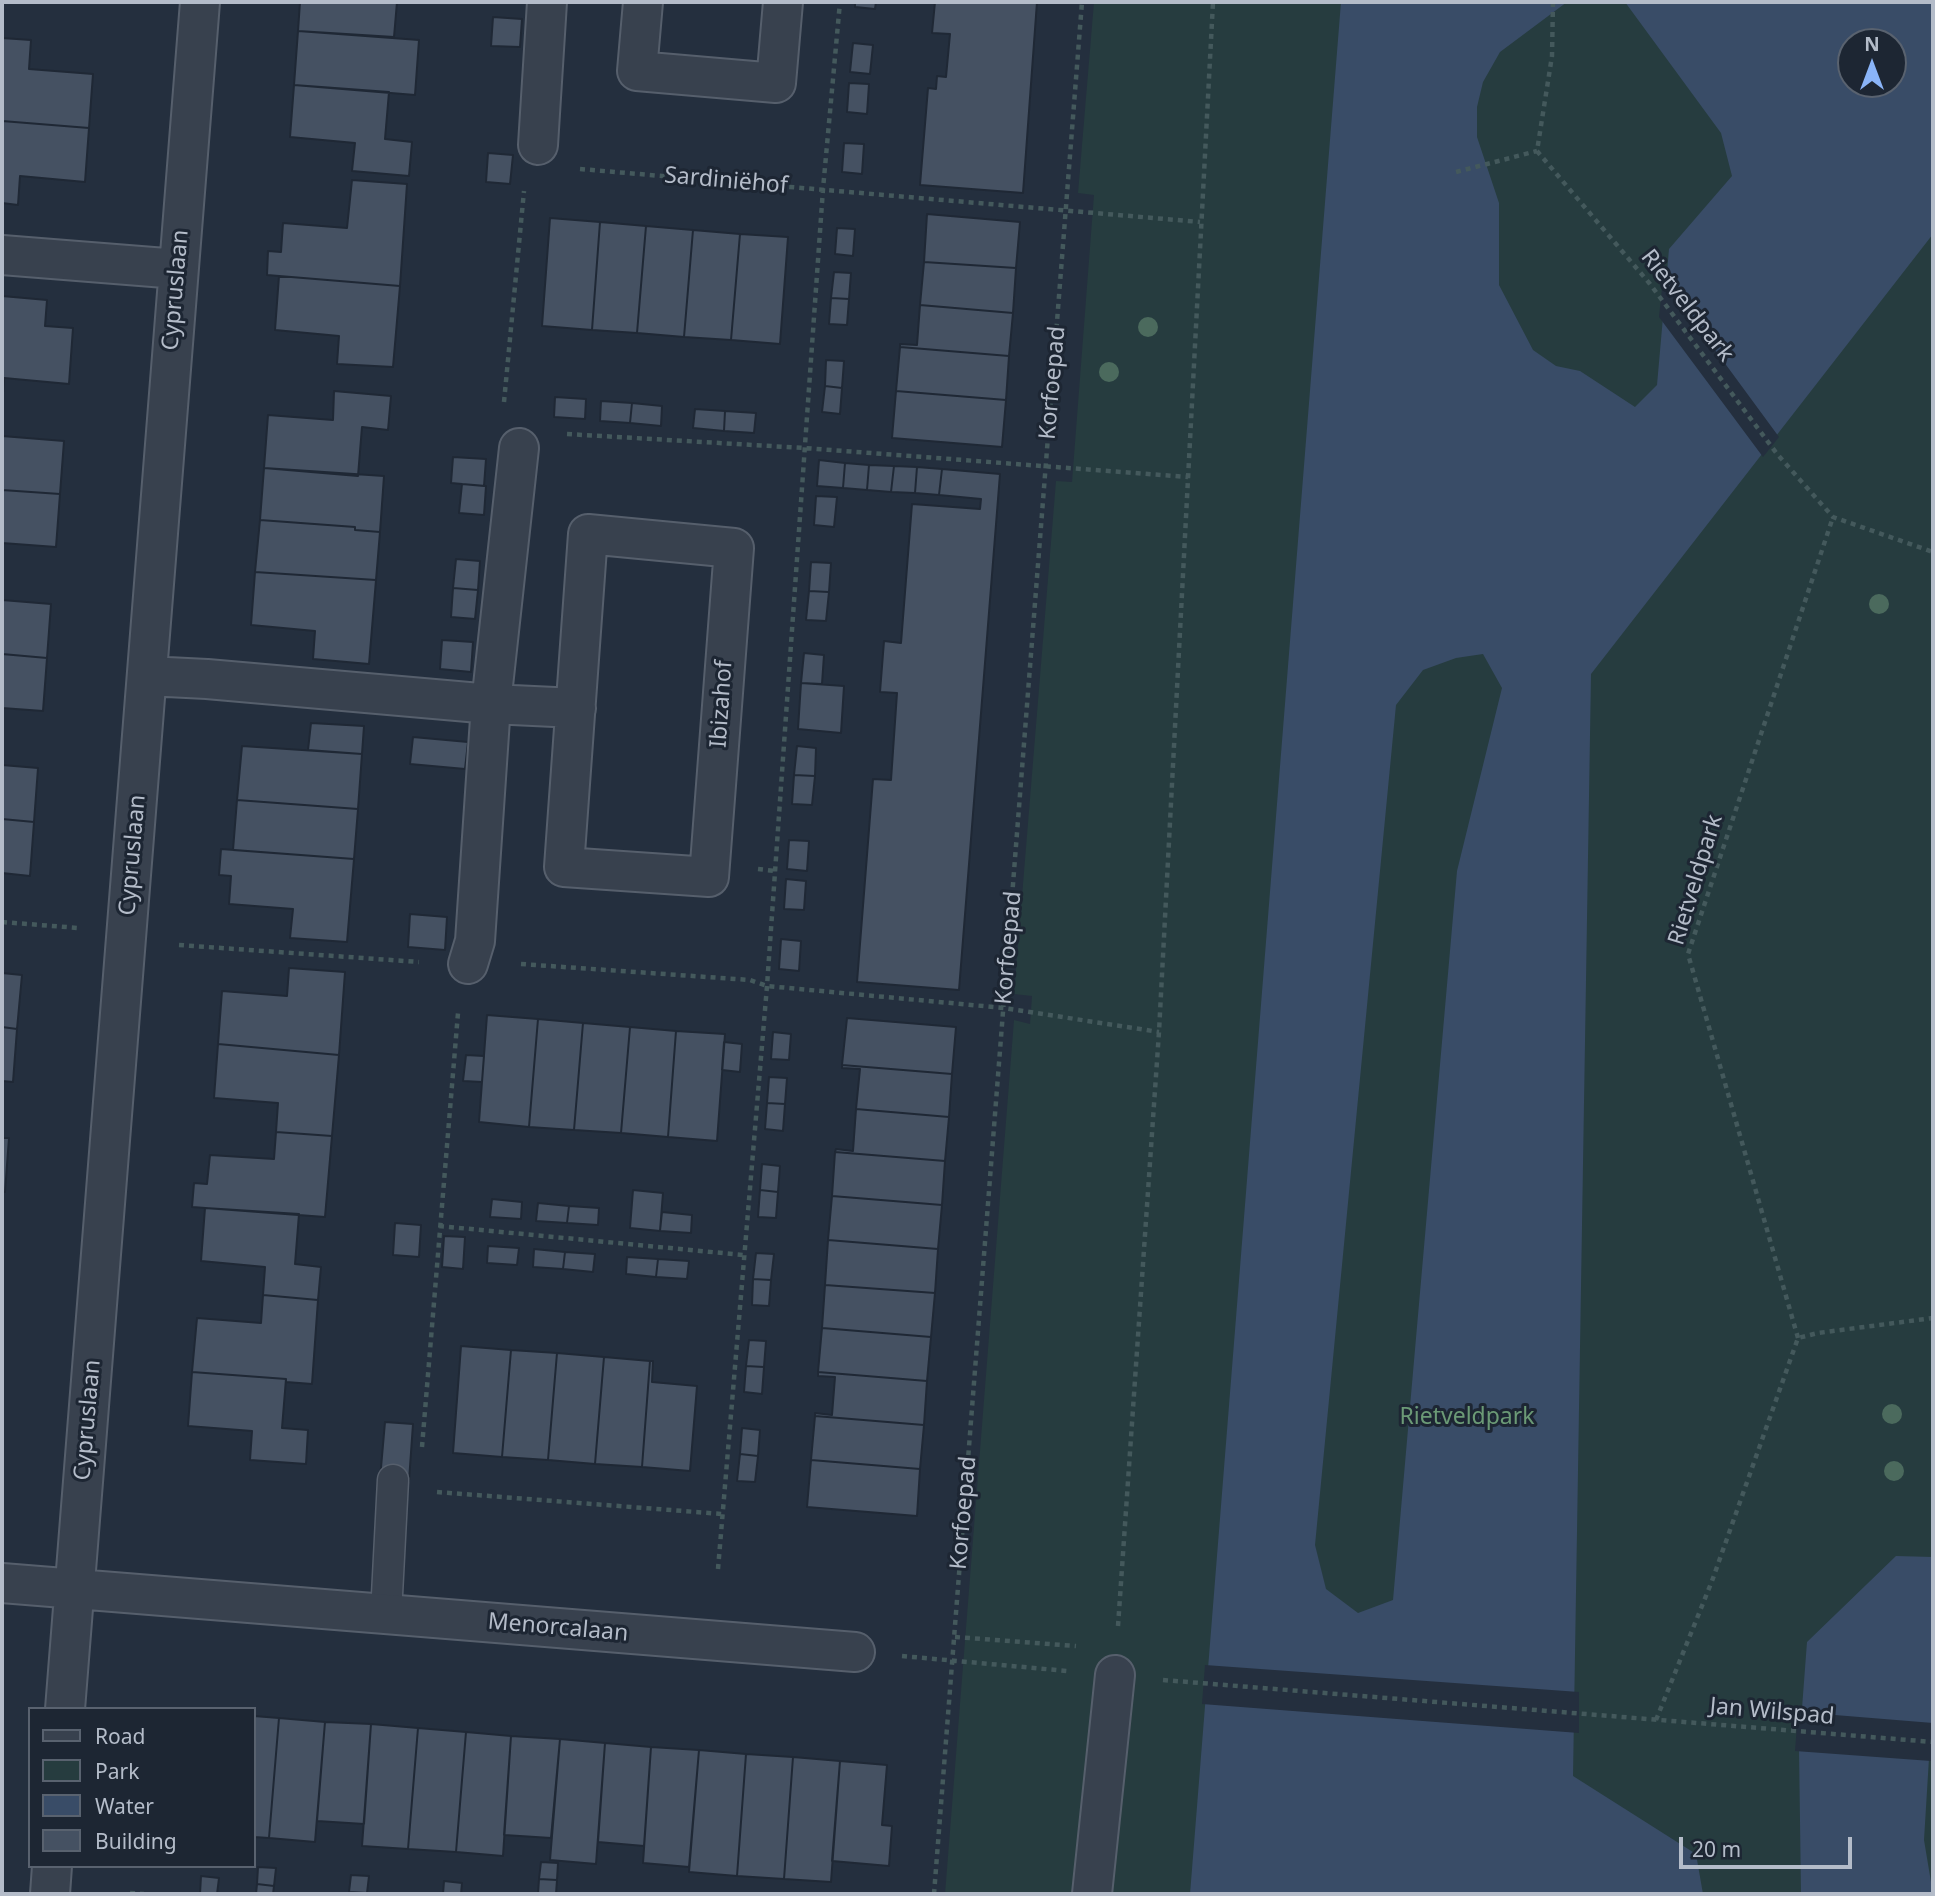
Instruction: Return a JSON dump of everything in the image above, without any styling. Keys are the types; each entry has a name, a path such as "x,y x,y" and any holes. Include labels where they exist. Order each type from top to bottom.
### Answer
{"street":[{"name":"Cypruslaan","path":"65,1707 177,269 201,2"},
{"path":"538,145 547,2"},
{"path":"643,2 638,71 776,82 783,2"},
{"path":"2,254 177,269"},
{"path":"468,964 475,941 491,704 519,448"},
{"name":"Ibizahof","path":"587,534 734,548 709,877 564,867 576,708 587,534"},
{"path":"147,676 491,704 576,708"},
{"name":"Menorcalaan","path":"2,1583 855,1652"},
{"path":"1092,1894 1116,1662"},
{"path":"50,1894 52,1868"}],"lane":[{"path":"386,1614 393,1480"}],"path":[{"path":"718,1569 767,986 804,448 840,2"},
{"name":"Korfoepad","path":"934,1894 1082,2"},
{"path":"1116,1662 1159,1032 1213,2"},
{"path":"1456,172 1537,151 1552,55 1553,2"},
{"name":"Sardiniëhof","path":"538,145 559,167 1200,222"},
{"path":"538,145 524,183 501,424 519,448 537,432 804,448 1188,477"},
{"name":"Rietveldpark","path":"1537,151 1650,284 1777,454 1833,517 1933,552"},
{"name":"Rietveldpark","path":"1798,1338 1688,954 1833,517"},
{"path":"762,870 775,871"},
{"path":"2,922 126,931"},
{"path":"179,945 468,964 498,962 737,979 767,986 1004,1008 1159,1032"},
{"path":"422,1449 460,982 468,964"},
{"path":"439,1226 743,1255"},
{"path":"1656,1720 1717,1568 1798,1338 1933,1318"},
{"path":"433,1492 722,1514"},
{"path":"955,1637 1116,1662"},
{"path":"855,1652 952,1660 1116,1662"},
{"name":"Jan Wilspad","path":"1197,1684 1933,1742"},
{"path":"130,1893 144,1894"}],"green space":[{"name":"Rietveldpark","path":"1094,2 1933,2 1933,1894 945,1894 1014,1020 1030,1024 1032,996 1014,994 1056,481 1072,482 1094,195 1078,193"}],"water":[{"path":"1341,2 1567,2 1500,52 1483,82 1477,107 1477,137 1499,203 1499,285 1533,350 1556,366 1580,371 1635,407 1657,385 1669,249 1732,176 1721,133 1625,2 1933,2 1933,234 1591,674 1573,1776 1696,1854 1703,1894 1190,1894","holes":["1483,654 1502,688 1457,871 1393,1600 1358,1613 1326,1589 1315,1545 1396,705 1423,670 1456,658"]},
{"path":"1896,1556 1933,1557 1933,1693 1924,1840 1933,1894 1801,1894 1799,1748 1807,1642"}],"pier":[{"path":"1663,279 1779,437 1763,457 1659,317"},
{"path":"1205,1665 1579,1692 1579,1733 1202,1704"},
{"path":"1798,1712 1933,1723 1931,1761 1795,1751"}],"building":[{"path":"300,2 397,2 394,37 298,31"},
{"path":"855,2 876,2 875,9 855,7"},
{"path":"935,2 1037,2 1023,193 920,185 928,88 936,89 937,76 946,77 950,34 932,33"},
{"path":"493,17 522,19 520,47 491,46"},
{"path":"298,31 419,40 415,95 294,85"},
{"path":"2,38 31,40 29,69 93,74 89,128 2,121"},
{"path":"853,43 873,45 870,74 850,72"},
{"path":"849,83 869,84 867,114 847,112"},
{"path":"294,85 389,92 385,139 412,142 409,176 352,171 355,143 290,137"},
{"path":"2,121 89,128 85,182 20,176 18,205 2,203"},
{"path":"844,143 864,144 862,174 842,172"},
{"path":"488,153 513,155 510,184 486,182"},
{"path":"352,180 407,184 400,286 267,275 268,251 281,252 283,223 347,228"},
{"path":"927,214 1020,222 1016,268 924,262"},
{"path":"550,218 600,222 592,330 542,326"},
{"path":"600,222 646,226 637,333 592,330"},
{"path":"646,226 693,230 684,337 637,333"},
{"path":"837,228 855,229 853,256 835,254"},
{"path":"693,230 740,234 731,340 684,337"},
{"path":"740,234 788,237 780,344 731,340"},
{"path":"924,262 1016,268 1013,313 920,305"},
{"path":"834,272 851,273 849,299 831,298"},
{"path":"279,276 400,286 393,367 337,364 339,336 275,330"},
{"path":"2,296 47,300 45,326 73,328 69,384 4,378 2,408"},
{"path":"831,298 849,299 847,325 829,324"},
{"path":"920,305 1013,313 1009,356 900,347 900,344 917,345"},
{"path":"900,347 1009,356 1006,400 896,391"},
{"path":"826,360 844,361 842,388 825,386"},
{"path":"825,386 842,388 840,414 822,412"},
{"path":"334,391 391,396 388,430 362,427 358,476 264,468 268,415 333,420"},
{"path":"896,391 1006,400 1002,447 892,438"},
{"path":"555,397 586,399 585,419 554,417"},
{"path":"601,401 632,403 630,423 600,421"},
{"path":"632,403 662,406 661,426 630,423"},
{"path":"695,409 725,411 724,431 693,428"},
{"path":"725,411 756,413 754,433 724,431"},
{"path":"2,436 64,441 60,494 2,490"},
{"path":"453,457 486,459 484,486 451,483"},
{"path":"819,460 845,463 843,488 817,486"},
{"path":"845,463 869,465 867,490 843,488"},
{"path":"869,465 894,466 891,492 867,490"},
{"path":"894,466 917,467 915,493 891,492"},
{"path":"917,467 942,469 939,495 915,493"},
{"path":"264,468 384,476 380,532 355,530 355,527 260,520"},
{"path":"942,469 1000,474 959,990 857,982 873,779 891,780 897,693 880,692 884,641 901,643 912,504 980,509 981,499 939,495"},
{"path":"462,484 486,486 484,515 459,513"},
{"path":"2,490 60,494 56,547 2,543"},
{"path":"816,496 837,497 834,527 814,525"},
{"path":"260,520 355,527 355,530 380,532 376,580 255,572"},
{"path":"456,559 480,561 478,590 453,588"},
{"path":"811,562 831,563 829,592 809,591"},
{"path":"255,572 376,580 369,664 313,659 315,631 251,625"},
{"path":"453,588 478,590 475,619 451,617"},
{"path":"809,591 829,592 826,621 806,620"},
{"path":"2,600 51,604 47,658 2,654"},
{"path":"442,640 473,642 471,672 440,669"},
{"path":"804,653 824,655 822,684 801,683"},
{"path":"2,654 47,658 43,711 2,708"},
{"path":"801,683 844,686 841,733 798,729"},
{"path":"311,723 364,726 362,754 308,750"},
{"path":"413,737 468,742 465,769 410,764"},
{"path":"242,746 362,754 358,809 237,800"},
{"path":"797,746 816,748 815,776 794,775"},
{"path":"2,765 38,768 34,822 2,819"},
{"path":"794,775 815,776 812,805 792,804"},
{"path":"237,800 358,809 354,859 233,850"},
{"path":"2,819 34,822 30,876 2,873"},
{"path":"789,840 809,841 807,871 787,869"},
{"path":"221,849 354,859 347,942 290,938 293,909 229,904 231,876 219,875"},
{"path":"786,879 806,881 804,910 784,909"},
{"path":"410,914 447,917 445,950 408,947"},
{"path":"781,939 801,941 799,971 779,969"},
{"path":"289,968 345,972 339,1055 218,1044 222,991 287,996"},
{"path":"2,973 22,975 17,1029 2,1027"},
{"path":"487,1015 538,1019 529,1127 479,1122"},
{"path":"847,1018 956,1027 952,1074 842,1065"},
{"path":"538,1019 583,1023 574,1130 529,1127"},
{"path":"583,1023 630,1027 621,1133 574,1130"},
{"path":"2,1027 17,1029 13,1082 2,1081"},
{"path":"630,1027 676,1031 668,1137 621,1133"},
{"path":"676,1031 725,1034 717,1141 668,1137"},
{"path":"773,1032 791,1034 789,1060 771,1059"},
{"path":"724,1042 742,1044 740,1072 722,1070"},
{"path":"218,1044 339,1055 332,1136 276,1132 278,1103 214,1098"},
{"path":"466,1055 484,1056 482,1082 463,1081"},
{"path":"842,1065 952,1074 949,1117 856,1109 860,1069 842,1068"},
{"path":"769,1077 787,1078 785,1104 767,1103"},
{"path":"767,1103 785,1104 783,1131 765,1129"},
{"path":"856,1109 949,1117 945,1161 835,1152 836,1149 853,1151"},
{"path":"276,1132 332,1136 325,1217 192,1207 194,1183 207,1184 210,1155 274,1159"},
{"path":"2,1138 9,1138 5,1192 2,1192"},
{"path":"835,1152 945,1161 942,1205 832,1196"},
{"path":"762,1164 780,1166 778,1192 760,1190"},
{"path":"633,1190 663,1193 660,1231 630,1228"},
{"path":"760,1190 778,1192 776,1218 758,1217"},
{"path":"832,1196 942,1205 938,1249 828,1240"},
{"path":"492,1199 522,1202 521,1219 490,1217"},
{"path":"538,1203 569,1206 567,1223 536,1221"},
{"path":"569,1206 599,1208 598,1225 567,1223"},
{"path":"205,1208 299,1214 295,1264 321,1267 318,1300 263,1295 265,1267 201,1261"},
{"path":"662,1212 692,1215 691,1233 660,1231"},
{"path":"395,1223 421,1225 419,1257 393,1255"},
{"path":"444,1236 465,1237 463,1269 442,1267"},
{"path":"828,1240 938,1249 935,1293 825,1285"},
{"path":"488,1246 519,1248 517,1265 487,1263"},
{"path":"534,1249 565,1252 563,1269 533,1267"},
{"path":"565,1252 595,1254 593,1272 563,1269"},
{"path":"756,1253 774,1254 771,1280 753,1279"},
{"path":"627,1257 658,1259 656,1277 626,1274"},
{"path":"658,1259 689,1261 687,1279 656,1277"},
{"path":"753,1279 771,1280 769,1306 752,1305"},
{"path":"825,1285 935,1293 931,1337 822,1328"},
{"path":"263,1295 318,1300 312,1384 286,1382 286,1379 192,1372 197,1318 261,1323"},
{"path":"822,1328 931,1337 927,1381 818,1372"},
{"path":"749,1340 766,1341 764,1367 746,1366"},
{"path":"461,1346 511,1350 502,1457 453,1453"},
{"path":"511,1350 557,1353 548,1460 502,1457"},
{"path":"557,1353 604,1357 595,1464 548,1460"},
{"path":"604,1357 650,1361 642,1467 595,1464"},
{"path":"650,1361 653,1361 652,1382 697,1386 690,1471 642,1467"},
{"path":"746,1366 764,1367 762,1394 744,1392"},
{"path":"192,1372 286,1379 282,1428 308,1430 306,1464 250,1460 252,1431 188,1426"},
{"path":"818,1372 927,1381 924,1425 815,1416 815,1413 832,1415 835,1377 818,1376"},
{"path":"815,1416 924,1425 920,1469 811,1460"},
{"path":"385,1422 413,1424 409,1481 380,1479"},
{"path":"742,1428 760,1430 758,1456 740,1454"},
{"path":"740,1454 758,1456 755,1482 737,1481"},
{"path":"811,1460 920,1469 917,1516 807,1507"},
{"path":"256,1716 279,1718 269,1838 256,1837"},
{"path":"279,1718 325,1722 315,1842 269,1838"},
{"path":"325,1722 371,1724 364,1824 317,1821"},
{"path":"371,1724 418,1728 408,1849 362,1846"},
{"path":"418,1728 466,1732 456,1852 408,1849"},
{"path":"466,1732 511,1736 503,1856 456,1852"},
{"path":"511,1736 560,1739 551,1838 504,1835"},
{"path":"560,1739 605,1743 596,1864 550,1860"},
{"path":"605,1743 651,1747 644,1846 598,1842"},
{"path":"651,1747 699,1750 689,1867 643,1863"},
{"path":"699,1750 746,1754 737,1876 689,1872"},
{"path":"746,1754 793,1757 784,1879 737,1876"},
{"path":"793,1757 840,1761 831,1882 784,1879"},
{"path":"840,1761 887,1765 882,1825 892,1826 889,1866 832,1861"},
{"path":"541,1862 558,1863 557,1880 539,1879"},
{"path":"258,1867 276,1868 274,1886 257,1884"},
{"path":"351,1875 369,1876 367,1893 349,1892"},
{"path":"201,1876 219,1878 217,1894 200,1894"},
{"path":"539,1879 557,1880 556,1894 538,1894"},
{"path":"444,1881 462,1883 461,1894 443,1894"},
{"path":"257,1884 274,1886 273,1894 256,1894"}]}
